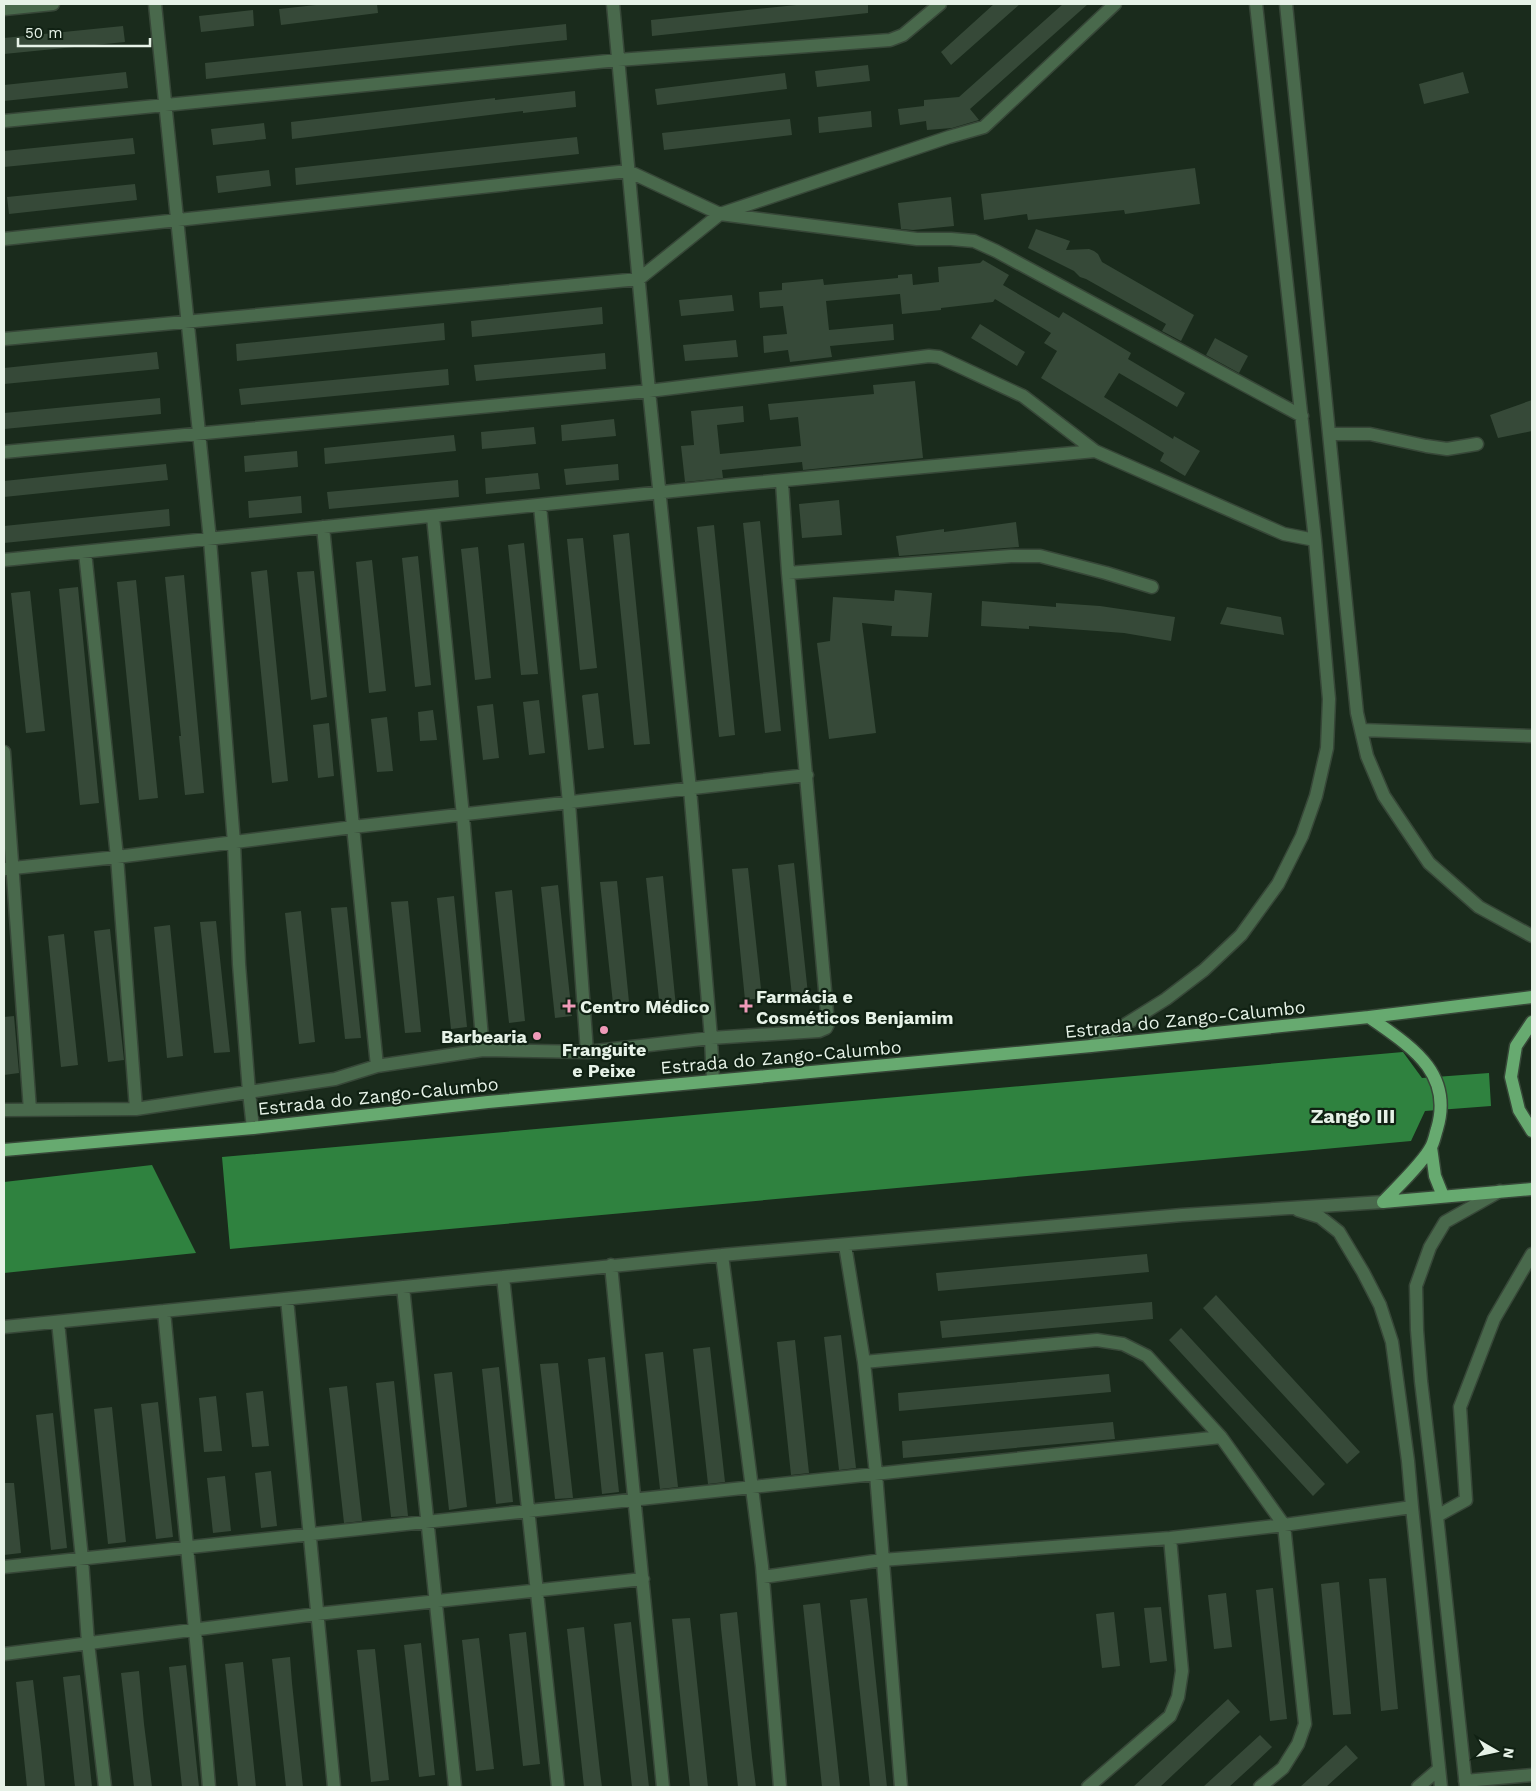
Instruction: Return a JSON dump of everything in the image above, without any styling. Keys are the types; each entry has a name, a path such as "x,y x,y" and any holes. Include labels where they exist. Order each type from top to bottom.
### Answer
{"main road":[{"name":"Estrada do Zango-Calumbo","path":"4,1150 253,1128 488,1102 1090,1046 1532,998"},
{"path":"1370,1017 1414,1050 1430,1068 1439,1090 1441,1114 1431,1148 1435,1176 1443,1196"},
{"path":"1532,1022 1516,1046 1511,1077 1519,1110 1532,1131"},
{"path":"1382,1202 1431,1148"},
{"path":"1382,1202 1532,1188"}],"street":[{"path":"4,8 53,4"},
{"path":"155,4 210,540 234,843 239,964 253,1128"},
{"path":"613,4 649,391 690,789 713,1081"},
{"path":"4,122 618,60 890,40 903,35 940,4"},
{"path":"4,339 639,279 720,214 949,136 984,127 1115,4"},
{"path":"1090,1046 1166,999 1204,970 1241,935 1278,884 1302,836 1316,796 1326,748 1329,699 1315,540 1256,4"},
{"path":"1286,4 1360,730 1367,756 1384,796 1430,863 1479,907 1532,936"},
{"path":"4,239 628,171 720,214 918,239 974,241 996,250 1302,416"},
{"path":"4,452 649,391 919,356 939,357 1023,396 1094,451 1284,534 1315,540"},
{"path":"1329,434 1370,434 1447,449 1477,444"},
{"path":"4,560 1094,451"},
{"path":"4,1110 136,1109 335,1079 377,1066 483,1050 586,1052 711,1038 819,1031 826,1028 828,1024 788,573 782,482"},
{"path":"540,506 570,803 586,1052"},
{"path":"433,517 463,816 483,1050"},
{"path":"324,527 377,1066"},
{"path":"86,552 117,857 136,1109"},
{"path":"788,573 1011,556 1040,556 1152,587"},
{"path":"1360,730 1532,736"},
{"path":"4,752 9,869 30,1110"},
{"path":"9,869 807,775"},
{"path":"1500,1191 1445,1222 1430,1247 1416,1286 1417,1330 1465,1784 1532,1774"},
{"path":"4,1327 611,1265 1182,1216 1382,1202"},
{"path":"1293,1208 1320,1217 1338,1232 1363,1272 1380,1305 1392,1342 1408,1461 1441,1787"},
{"path":"845,1245 864,1362 876,1474 901,1787"},
{"path":"1437,1516 1466,1500 1460,1407 1494,1320 1532,1254"},
{"path":"722,1255 763,1577 780,1787"},
{"path":"611,1265 663,1787"},
{"path":"503,1277 558,1787"},
{"path":"404,1287 455,1787"},
{"path":"286,1299 334,1787"},
{"path":"164,1311 186,1547 196,1629 209,1787"},
{"path":"58,1322 82,1559 88,1643 105,1787"},
{"path":"864,1362 1097,1340 1123,1344 1147,1356 1221,1437 1284,1525 1305,1724 1298,1744 1283,1768 1260,1787"},
{"path":"4,1567 1221,1437"},
{"path":"763,1577 882,1560 1170,1538 1284,1525 1412,1507"},
{"path":"1088,1787 1170,1716 1178,1697 1182,1671 1170,1538"},
{"path":"4,1654 317,1614 643,1579"},
{"path":"1418,1787 1439,1769"}],"shaded area":[{"path":"1403,1052 1422,1078 1489,1073 1491,1106 1425,1111 1411,1141 230,1249 222,1157"},
{"path":"152,1165 196,1253 4,1273 4,1182"}],"building":[{"path":"325,4 377,4 378,13 281,25 279,9"},
{"path":"806,4 868,4 868,13 652,36 651,20"},
{"path":"994,4 1020,4 951,65 941,52"},
{"path":"1063,4 1088,4 970,109 979,120 952,128 927,130 926,121 900,125 898,109 924,106 924,100 959,97"},
{"path":"253,10 254,26 201,32 199,16"},
{"path":"566,24 567,40 206,79 205,63"},
{"path":"123,26 125,42 4,54 4,38"},
{"path":"868,65 870,81 817,87 815,71"},
{"path":"126,72 128,88 4,101 4,85"},
{"path":"1463,72 1469,93 1424,104 1419,84"},
{"path":"785,73 787,89 657,105 655,89"},
{"path":"575,91 576,107 523,113 523,111 292,139 291,122 495,98 495,100"},
{"path":"871,111 872,127 819,133 818,117"},
{"path":"790,119 792,135 664,150 662,133"},
{"path":"264,123 266,139 213,145 211,129"},
{"path":"577,137 579,154 296,185 295,168"},
{"path":"133,138 135,154 4,167 4,151"},
{"path":"1195,168 1200,204 1125,214 1124,210 1028,220 1027,214 984,220 981,194"},
{"path":"269,170 271,186 218,193 216,176"},
{"path":"135,184 137,200 9,214 7,197"},
{"path":"951,197 954,226 913,230 901,229 898,203"},
{"path":"1036,229 1070,241 1066,250 1089,249 1094,251 1102,262 1194,315 1181,341 1162,331 1166,324 1080,277 1074,271 1028,248"},
{"path":"983,260 1009,275 1003,285 1059,318 1063,312 1131,353 1128,359 1185,393 1177,407 1119,373 1104,397 1173,439 1174,436 1200,451 1185,476 1160,461 1164,453 1041,378 1057,351 1044,343 1051,333 995,299 993,302 902,314 900,294 826,301 829,330 893,324 894,340 830,346 832,357 790,362 788,350 764,353 763,336 787,334 783,306 760,308 759,292 782,290 782,283 823,279 824,285 898,278 898,275 912,274 913,285 939,282 938,267 980,263"},
{"path":"732,295 734,311 681,316 679,300"},
{"path":"602,307 603,324 472,337 471,321"},
{"path":"444,323 445,340 237,361 236,344"},
{"path":"980,324 1025,352 1017,366 971,338"},
{"path":"1215,338 1248,356 1239,373 1206,355"},
{"path":"736,340 738,357 685,361 683,345"},
{"path":"157,352 159,369 4,384 4,368"},
{"path":"605,353 606,369 476,381 474,365"},
{"path":"448,369 449,385 241,405 239,389"},
{"path":"915,381 923,458 803,470 802,462 722,470 723,478 685,482 681,446 694,445 691,411 743,406 744,422 717,425 720,454 801,446 798,417 770,420 768,404 874,394 873,385"},
{"path":"160,398 161,414 4,429 4,413"},
{"path":"1532,400 1532,431 1498,438 1490,415"},
{"path":"614,419 616,436 562,441 561,425"},
{"path":"534,427 536,444 482,449 481,432"},
{"path":"454,435 456,451 325,464 324,448"},
{"path":"297,451 298,467 245,472 244,456"},
{"path":"166,464 168,480 4,497 4,481"},
{"path":"618,464 619,480 566,485 564,469"},
{"path":"538,473 540,489 486,494 485,478"},
{"path":"458,480 459,497 329,509 327,492"},
{"path":"301,496 302,513 249,518 248,501"},
{"path":"839,500 842,535 802,538 799,504"},
{"path":"169,509 170,526 4,543 4,526"},
{"path":"760,521 781,731 765,733 743,523"},
{"path":"1016,522 1019,547 899,556 896,536 944,529 944,532"},
{"path":"714,525 735,735 719,737 697,527"},
{"path":"629,533 650,744 634,745 613,535"},
{"path":"583,538 597,668 580,670 567,539"},
{"path":"524,543 538,674 521,675 508,545"},
{"path":"478,547 491,678 475,680 461,549"},
{"path":"418,556 431,685 415,687 402,558"},
{"path":"372,560 386,691 369,693 356,562"},
{"path":"267,570 288,781 272,783 251,572"},
{"path":"314,571 327,697 311,700 297,572"},
{"path":"184,575 204,793 185,795 165,577"},
{"path":"136,580 158,798 139,800 117,582"},
{"path":"78,587 99,803 80,805 59,589"},
{"path":"895,590 932,593 928,637 891,636 892,626 862,623 876,733 829,739 817,643 830,641 833,597 894,601"},
{"path":"30,591 45,731 26,733 11,593"},
{"path":"982,601 1056,607 1056,603 1100,606 1175,617 1171,641 1124,633 1029,626 1029,629 981,626"},
{"path":"1227,607 1281,617 1284,635 1220,624"},
{"path":"598,693 604,748 588,750 582,696"},
{"path":"539,700 545,753 529,755 523,702"},
{"path":"493,704 499,758 483,760 477,706"},
{"path":"433,710 437,740 420,741 418,712"},
{"path":"387,717 393,771 377,772 371,719"},
{"path":"329,723 334,776 318,778 313,725"},
{"path":"794,863 808,994 792,996 778,865"},
{"path":"748,868 762,998 745,1000 732,869"},
{"path":"663,876 676,1007 660,1009 646,878"},
{"path":"617,881 630,1012 614,1013 600,882"},
{"path":"558,885 572,1016 555,1018 541,887"},
{"path":"512,890 525,1021 509,1023 495,892"},
{"path":"454,896 467,1027 451,1029 437,898"},
{"path":"408,901 421,1032 405,1033 391,902"},
{"path":"347,907 361,1038 345,1039 331,908"},
{"path":"301,911 315,1042 299,1044 285,913"},
{"path":"216,921 230,1052 214,1053 200,922"},
{"path":"170,925 183,1056 167,1058 154,927"},
{"path":"110,929 124,1060 108,1062 94,931"},
{"path":"64,934 78,1065 61,1067 48,936"},
{"path":"14,1016 19,1073 4,1075 4,1017"},
{"path":"1147,1254 1149,1272 938,1291 936,1273"},
{"path":"1216,1295 1360,1452 1347,1464 1203,1308"},
{"path":"1152,1302 1153,1319 942,1338 940,1321"},
{"path":"1181,1328 1325,1484 1313,1496 1169,1340"},
{"path":"841,1335 856,1468 839,1470 824,1337"},
{"path":"795,1340 809,1473 791,1475 777,1342"},
{"path":"710,1347 725,1482 708,1484 693,1349"},
{"path":"663,1352 678,1487 660,1489 645,1354"},
{"path":"605,1357 619,1492 602,1494 588,1359"},
{"path":"558,1363 573,1498 555,1499 540,1364"},
{"path":"499,1367 513,1502 496,1504 482,1369"},
{"path":"452,1372 467,1507 449,1510 434,1374"},
{"path":"1109,1374 1111,1392 899,1411 898,1393"},
{"path":"394,1381 408,1516 391,1517 376,1383"},
{"path":"347,1386 362,1521 344,1523 329,1388"},
{"path":"263,1391 269,1446 252,1447 246,1393"},
{"path":"216,1396 222,1451 204,1452 199,1398"},
{"path":"158,1402 173,1537 156,1539 141,1404"},
{"path":"112,1407 126,1542 108,1544 94,1409"},
{"path":"53,1413 67,1548 51,1550 36,1415"},
{"path":"1113,1422 1115,1439 903,1458 902,1441"},
{"path":"271,1471 277,1526 261,1528 255,1473"},
{"path":"225,1476 231,1531 213,1533 207,1478"},
{"path":"4,1483 14,1483 21,1553 4,1555"},
{"path":"1386,1578 1398,1709 1381,1711 1369,1579"},
{"path":"1339,1582 1351,1714 1333,1715 1321,1584"},
{"path":"1273,1588 1287,1719 1270,1721 1256,1590"},
{"path":"1226,1593 1232,1647 1214,1649 1208,1595"},
{"path":"867,1598 887,1787 870,1787 850,1600"},
{"path":"820,1603 840,1787 822,1787 803,1605"},
{"path":"1161,1607 1167,1661 1150,1663 1144,1608"},
{"path":"737,1612 756,1787 738,1787 720,1614"},
{"path":"1114,1612 1120,1666 1102,1668 1096,1614"},
{"path":"690,1618 708,1787 690,1787 683,1724 672,1619"},
{"path":"631,1622 649,1787 632,1787 614,1624"},
{"path":"584,1627 602,1787 584,1787 567,1629"},
{"path":"526,1632 540,1764 523,1766 509,1634"},
{"path":"479,1638 494,1769 476,1771 462,1640"},
{"path":"421,1643 435,1775 419,1777 404,1645"},
{"path":"375,1649 389,1780 371,1782 357,1650"},
{"path":"290,1657 303,1787 286,1787 272,1659"},
{"path":"243,1662 256,1787 238,1787 225,1664"},
{"path":"186,1665 199,1787 182,1787 169,1667"},
{"path":"139,1671 152,1787 134,1787 121,1673"},
{"path":"80,1675 92,1787 75,1787 63,1677"},
{"path":"33,1680 45,1787 27,1787 16,1682"},
{"path":"1228,1699 1240,1712 1160,1787 1133,1787"},
{"path":"1260,1735 1272,1747 1229,1787 1203,1787"},
{"path":"1346,1745 1358,1758 1326,1787 1300,1787"}],"place":[{"name":"Centro Médico","path":"569,1006"},
{"name":"Farmácia e Cosméticos Benjamim","path":"746,1006"},
{"name":"Franguite e Peixe","path":"604,1030"},
{"name":"Barbearia","path":"537,1036"}],"district":[{"name":"Zango III","path":"1353,1116"}]}
